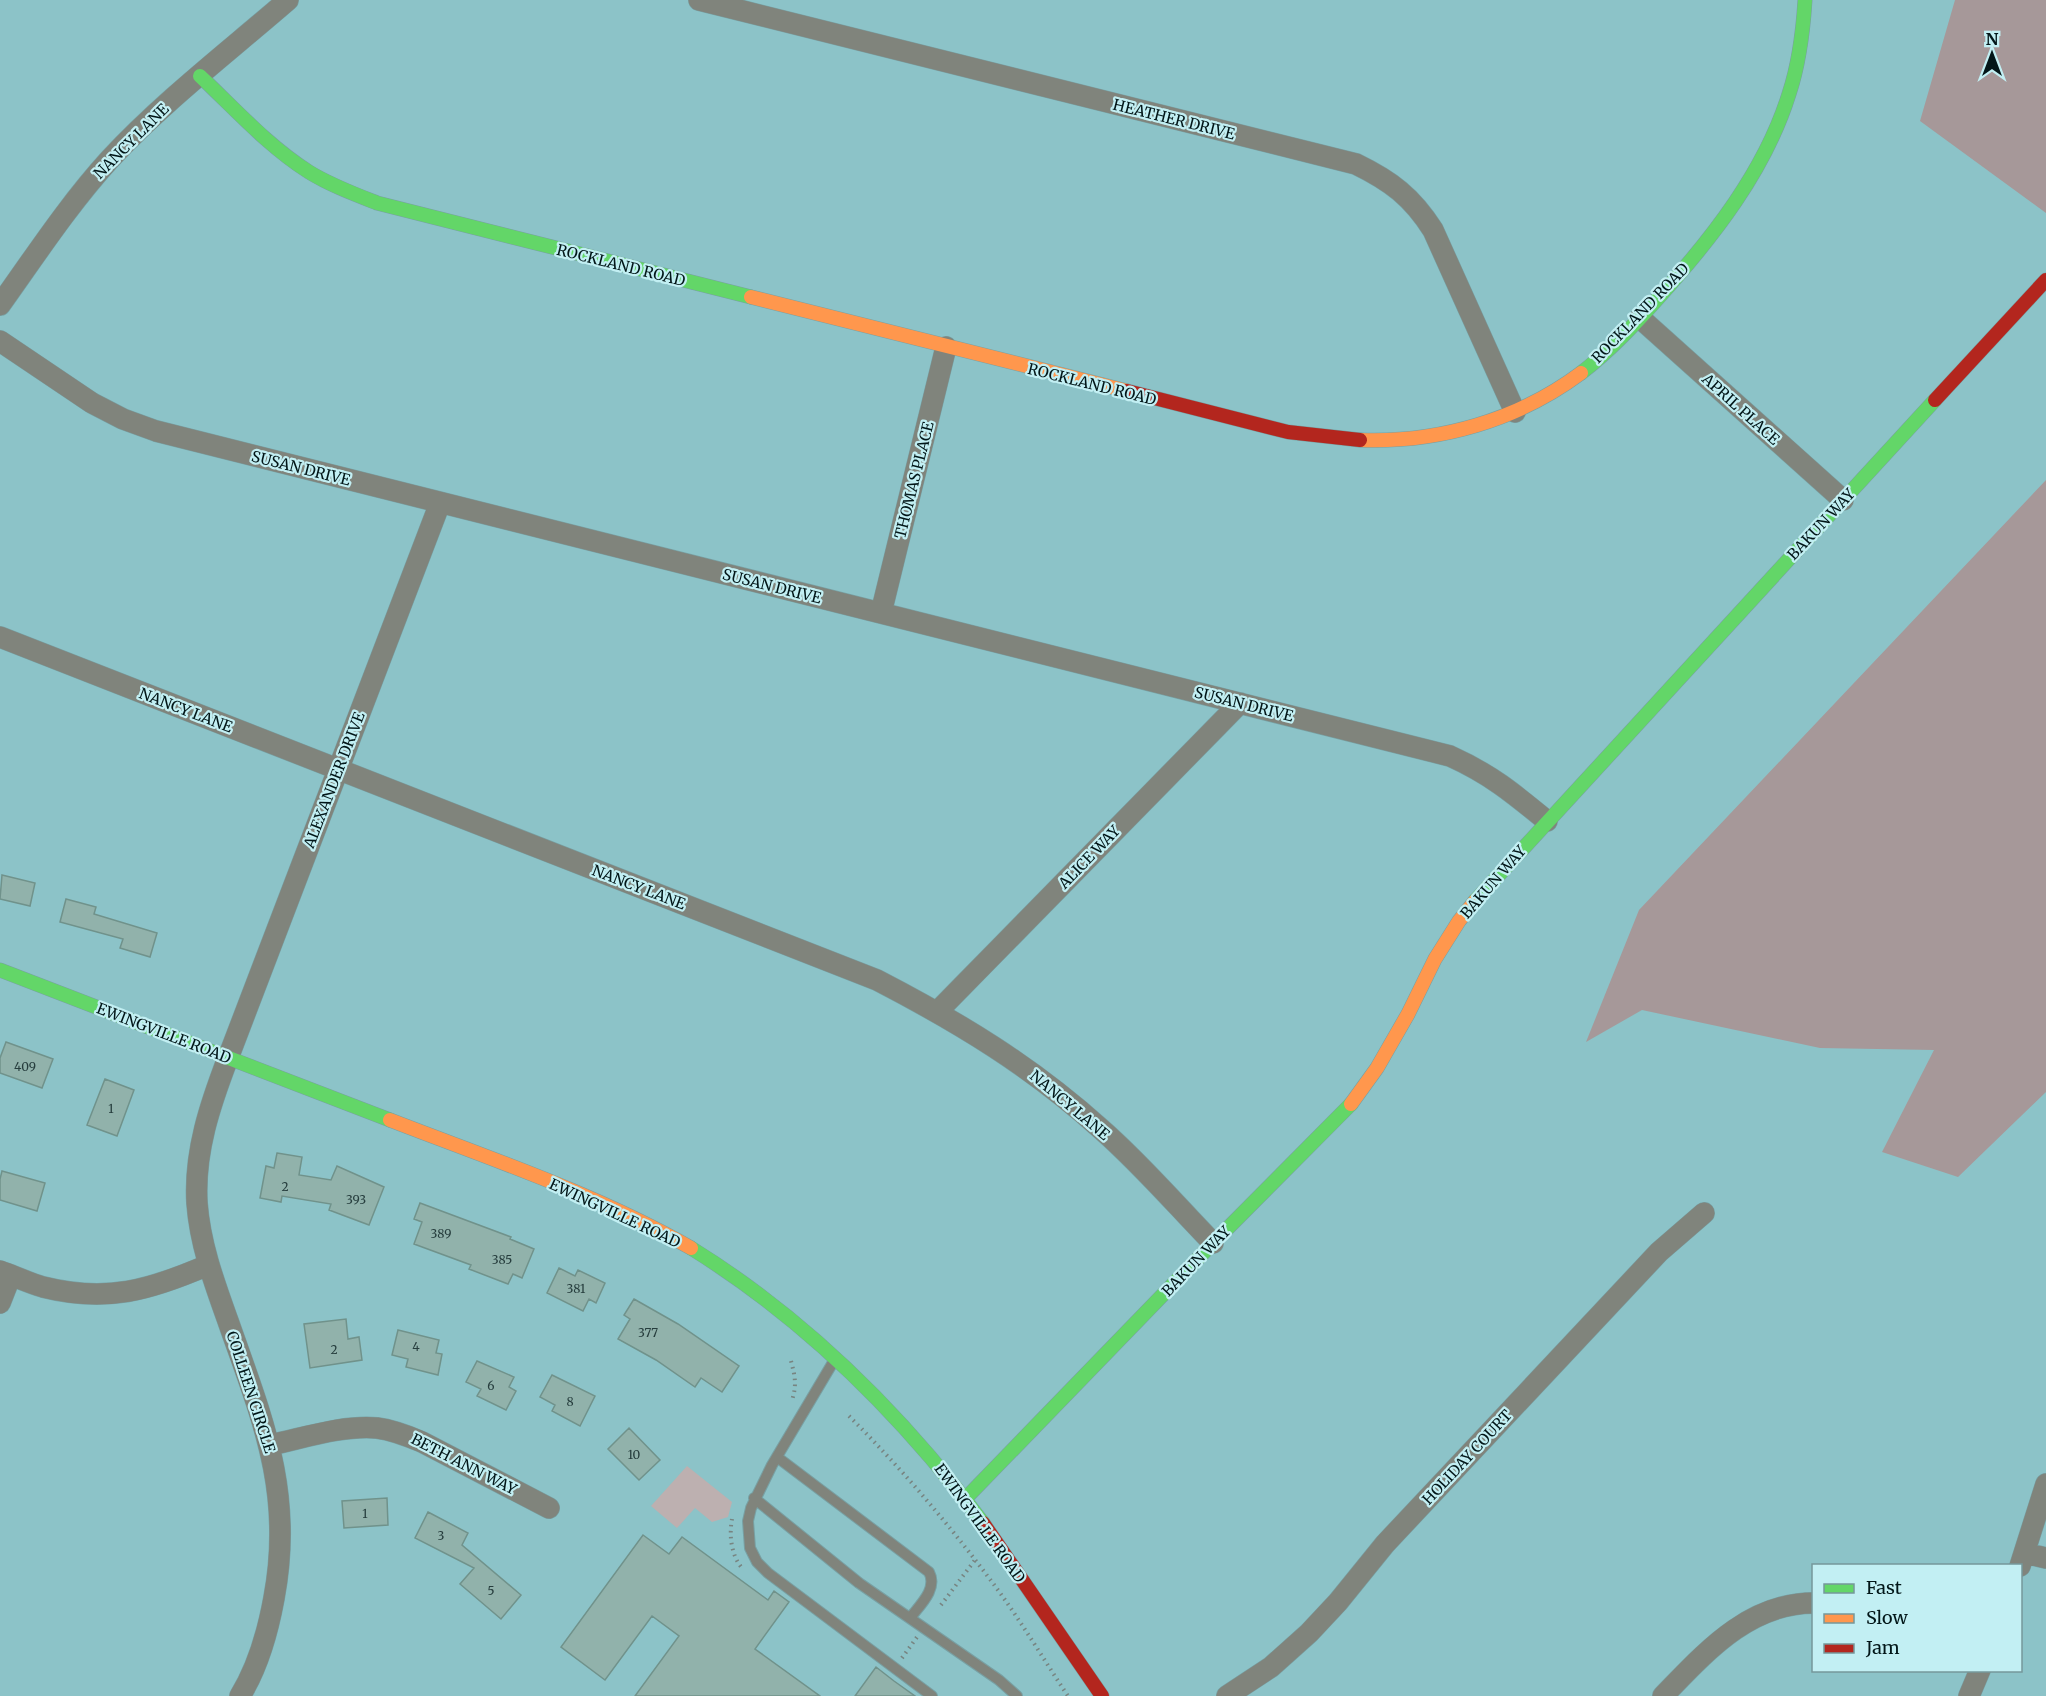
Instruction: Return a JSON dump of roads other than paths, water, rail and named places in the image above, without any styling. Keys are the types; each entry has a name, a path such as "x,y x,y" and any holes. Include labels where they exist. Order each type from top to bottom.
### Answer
{"street":[{"name":"NANCY LANE","path":"0,305 72,205 110,160 151,118 288,0"},
{"name":"HEATHER DRIVE","path":"699,0 1356,164 1377,174 1403,192 1421,212 1432,230 1515,412"},
{"name":"ROCKLAND ROAD","path":"200,76 272,145 302,167 338,188 377,203 1288,432 1325,439 1368,442 1402,441 1440,436 1475,427 1515,412 1547,395 1578,375 1606,352 1674,281 1714,231 1769,145 1785,106 1797,66 1804,25 1805,0"},
{"name":"BAKUN WAY","path":"965,1499 1213,1243 1347,1110 1377,1068 1408,1014 1435,959 1459,921 1486,887 2046,280"},
{"name":"APRIL PLACE","path":"1640,318 1843,500"},
{"name":"SUSAN DRIVE","path":"0,341 92,403 156,432 1450,756 1479,769 1502,784 1547,821"},
{"name":"THOMAS PLACE","path":"881,613 946,347"},
{"name":"ALEXANDER DRIVE","path":"228,1058 440,503"},
{"name":"NANCY LANE","path":"0,637 876,980 938,1011 995,1046 1045,1082 1102,1130 1213,1243"},
{"name":"ALICE WAY","path":"938,1011 1240,703"},
{"name":"EWINGVILLE ROAD","path":"0,970 570,1190 638,1220 742,1281 837,1356 880,1398 965,1499 1102,1696"},
{"name":"COLLEEN CIRCLE","path":"228,1058 204,1128 197,1169 197,1202 201,1239 270,1445 279,1494 281,1537 271,1616 261,1647 240,1696"},
{"name":"HOLIDAY COURT","path":"1227,1696 1271,1667 1309,1633 1338,1602 1385,1544 1651,1260 1704,1213"},
{"path":"0,1303 5,1273 41,1287 73,1293 104,1295 136,1291 164,1284 208,1265"},
{"name":"BETH ANN WAY","path":"270,1445 351,1428 378,1428 402,1433 549,1508"},
{"path":"2046,1484 2023,1560 2046,1558"},
{"path":"1663,1696 1715,1643 1735,1628 1756,1616 1781,1607 1812,1603"},
{"path":"1969,1696 1980,1672"}],"lane":[{"path":"837,1356 754,1498 748,1521 750,1548 757,1562 768,1573 932,1696"},
{"path":"777,1457 929,1572 932,1587 910,1618"},
{"path":"754,1498 859,1583 999,1680 1017,1696"}]}
